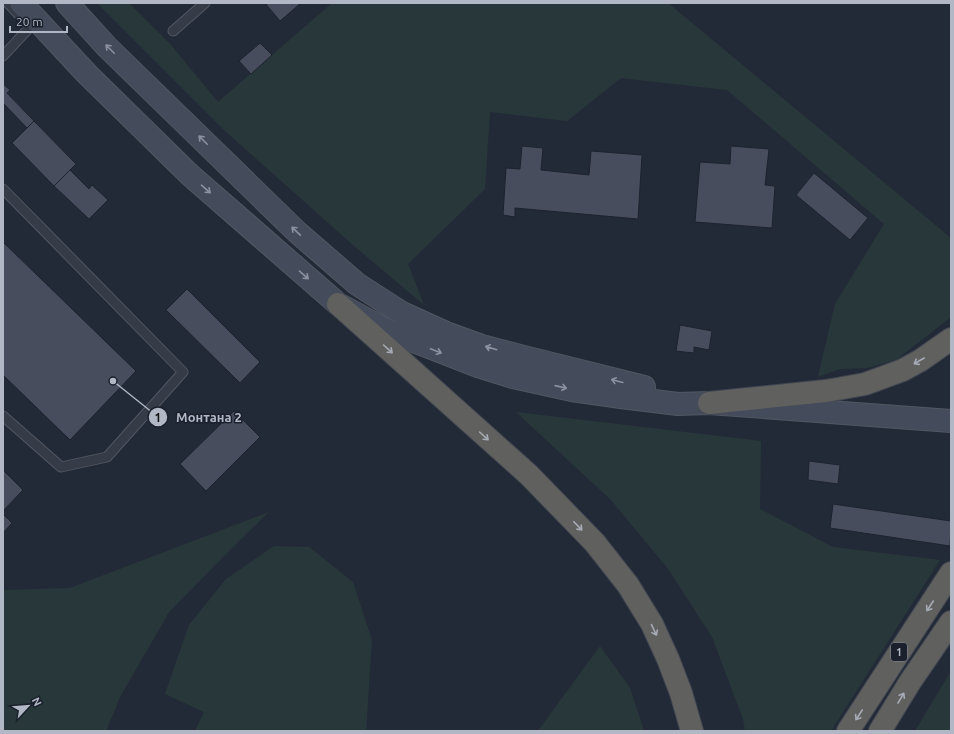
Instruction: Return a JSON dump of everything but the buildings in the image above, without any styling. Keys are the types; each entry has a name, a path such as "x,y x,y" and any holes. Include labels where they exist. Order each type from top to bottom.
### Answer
{"highway":[{"path":"338,304 529,476 595,543 628,585 652,624 681,693 692,731"},
{"path":"709,403 826,391 865,384 903,370 921,360 951,339"},
{"name":"1","path":"848,731 951,573"},
{"name":"1","path":"880,731 910,682 951,622"}],"main road":[{"path":"21,3 87,74 190,175 338,304 388,331 478,366 513,377 572,390 678,404 709,403 951,421"},
{"path":"67,3 113,52 296,232 357,284 402,313 482,346 627,384 709,403"}],"lane":[{"path":"3,56 32,29 8,3"},
{"path":"173,31 205,3"},
{"path":"56,54 110,110"},
{"path":"154,152 190,175"},
{"path":"3,189 183,372 107,457 61,467 3,416"}],"shaded area":[{"path":"97,3 129,3 171,45 218,102 332,3 668,3 951,238 951,317 896,360 867,368 840,369 818,377 835,304 884,224 727,90 621,78 567,121 490,112 485,189 408,264 424,305 353,245 225,131"},
{"path":"516,412 761,441 760,509 833,547 940,560 831,731 745,731 743,719 712,637 669,570 611,500"},
{"path":"269,512 169,612 120,697 106,731 3,731 3,590 70,588"},
{"path":"274,546 309,547 353,582 372,640 366,731 195,731 204,712 165,694 189,625 226,579"},
{"path":"600,646 630,688 644,731 538,731"},
{"path":"951,671 951,731 915,731"}],"place":[{"name":"Монтана 2","path":"113,381"}]}
